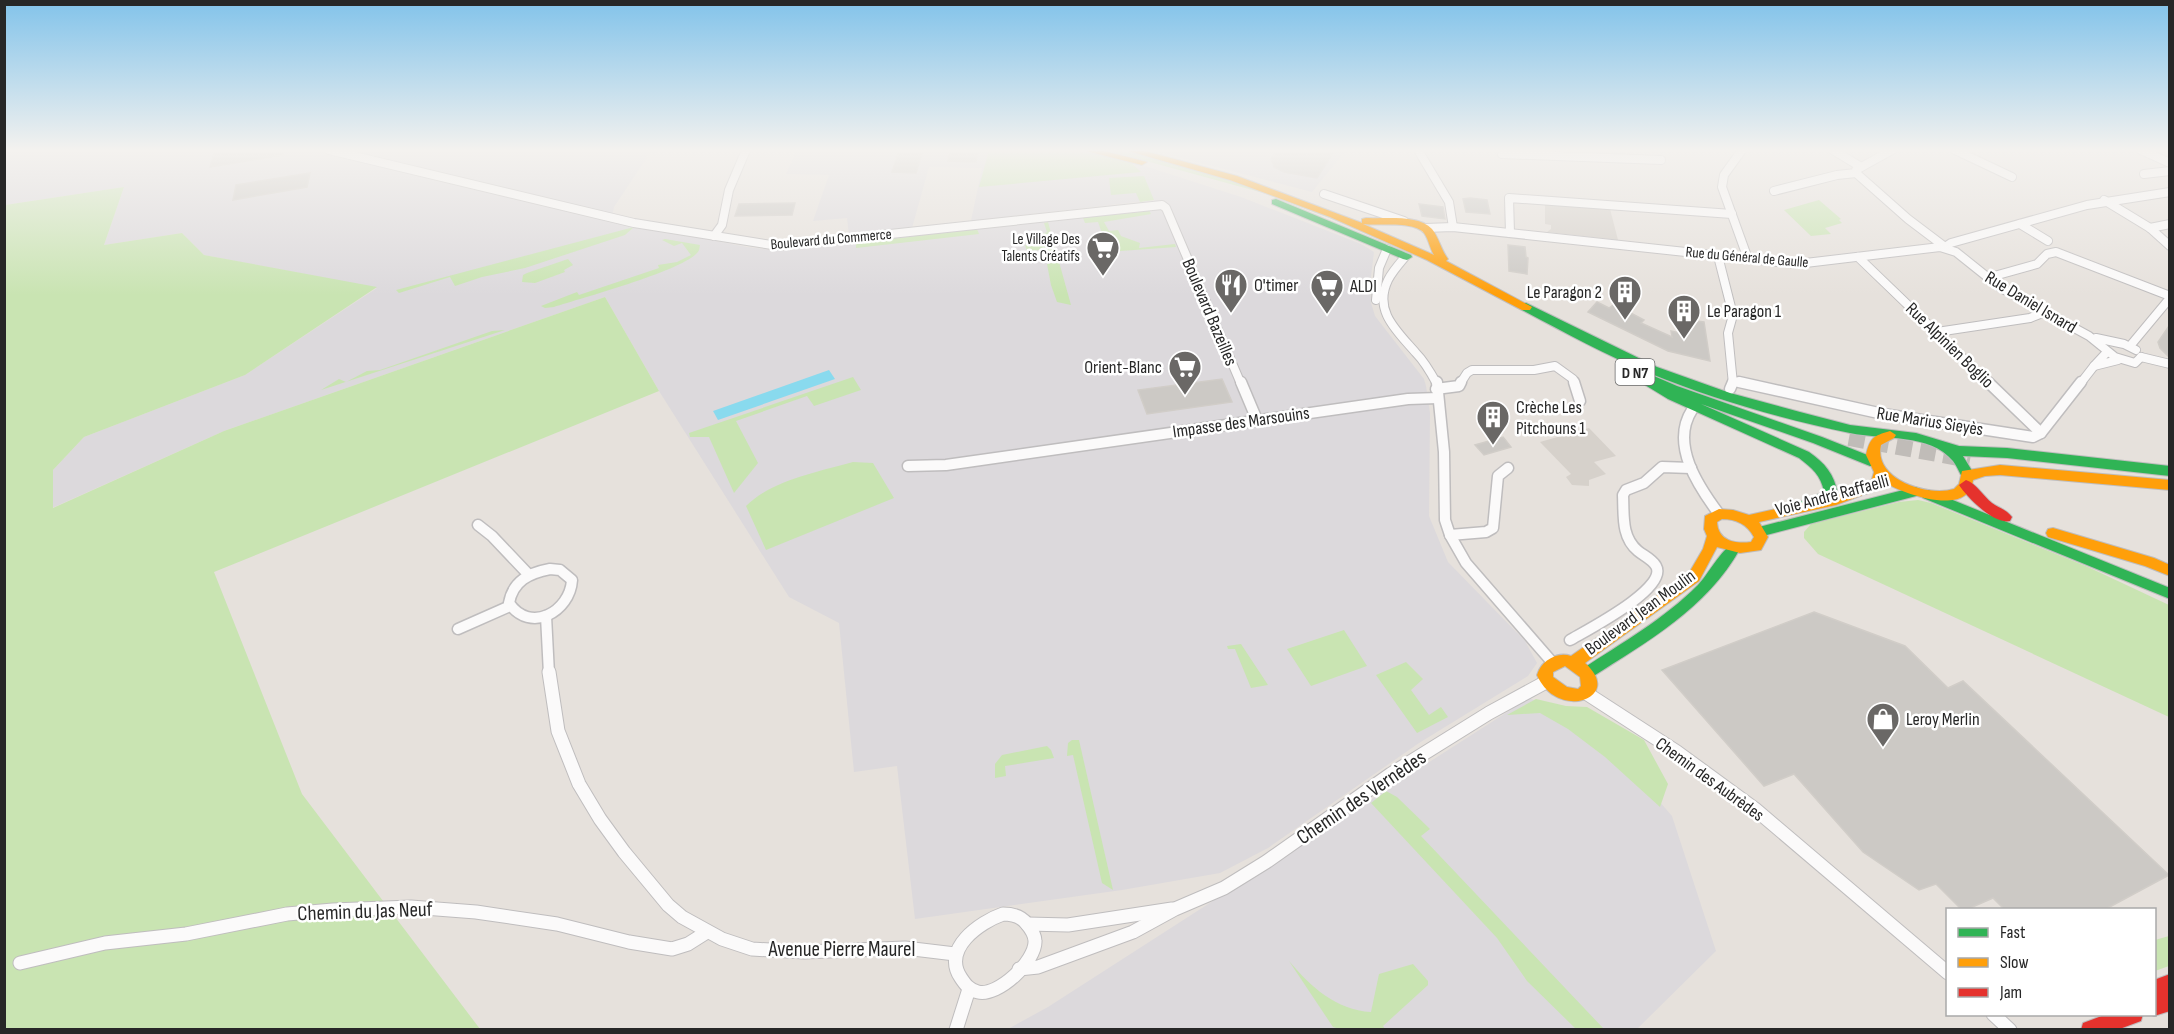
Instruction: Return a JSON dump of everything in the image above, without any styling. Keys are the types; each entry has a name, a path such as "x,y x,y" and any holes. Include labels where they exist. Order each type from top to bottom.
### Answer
{"main road":[{"name":"D N7","path":"1265,198 1390,243"},
{"name":"D N7","path":"1296,198 1347,218 1626,368 1692,398 1810,435 1878,467"},
{"path":"1347,218 1379,223 1405,223 1427,231"},
{"path":"1390,243 1395,230 1405,223"},
{"path":"1409,252 1427,231"},
{"path":"1427,231 1433,249 1454,268"},
{"name":"D N7","path":"1409,252 1454,268 1659,372 1758,405 1852,430 1890,435"},
{"path":"1626,368 1720,402 1849,438"},
{"path":"1626,368 1672,396 1784,445 1816,463 1829,478 1830,494 1802,506"},
{"path":"2169,471 2007,453 1959,451 1915,436 1890,435 1881,438 1872,448 1878,467 1901,487 2169,594"},
{"path":"1942,446 1960,461 1967,481 1986,506 2017,522 2149,562 2169,571"},
{"path":"1970,460 2169,478"},
{"name":"Voie André Raffaelli","path":"1748,520 1870,489 1880,481 1878,467"},
{"name":"Voie André Raffaelli","path":"1760,532 1921,494 1952,495 1961,491 1967,481 1984,471 2000,470 2169,485"},
{"path":"1719,514 1734,514 1748,520 1760,532 1760,542 1750,549 1733,549 1713,537 1708,525 1710,520 1719,514"},
{"name":"Boulevard Jean Moulin","path":"1573,663 1683,586 1703,564 1713,537"},
{"name":"Boulevard Jean Moulin","path":"1587,673 1699,595 1720,570 1733,549"},
{"path":"1565,660 1573,663 1587,673 1590,683 1586,693 1581,696 1565,696 1551,688 1546,682 1545,671 1552,662 1565,660"},
{"path":"2080,1029 2105,1016"},
{"path":"2090,1029 2128,1016"}],"street":[{"name":"Boulevard du Commerce","path":"531,198 634,223 778,246 1162,205"},
{"path":"714,236 722,225 727,198"},
{"path":"1336,198 1405,223"},
{"path":"1447,198 1453,227"},
{"path":"1509,198 1510,233"},
{"path":"1513,198 1732,214"},
{"path":"1724,198 1748,260"},
{"name":"Rue Daniel Isnard","path":"1887,198 1908,219 1945,247 1961,254 1987,278 2108,347 2118,360"},
{"name":"Rue du Général de Gaulle","path":"1427,231 1453,227 1797,264 1931,246 1945,247 1951,243 2113,198"},
{"path":"2104,200 2150,228 2169,246"},
{"name":"Boulevard Bazeilles","path":"1162,205 1166,208 1257,420"},
{"path":"2020,224 2048,241"},
{"path":"2150,228 2169,224"},
{"path":"1390,243 1379,268 1376,297 1379,314 1437,394"},
{"path":"1409,252 1390,273 1385,283 1383,307 1391,325 1432,374 1438,386 1444,452 1445,520 1450,535 1466,563 1552,662"},
{"path":"1987,278 2037,264 2047,254 2056,252 2169,297 2130,346"},
{"name":"Rue Marius Sieyès","path":"1718,256 1733,315 1728,333 1732,385 1932,423 2033,437 2041,433"},
{"name":"Rue Alpinien Boglio","path":"1858,257 2041,433"},
{"path":"1937,332 2030,318 2045,312"},
{"path":"2041,433 2108,347 2130,346 2141,357 2169,364"},
{"path":"2094,366 2118,360 2134,363 2139,362 2141,357"},
{"name":"Impasse des Marsouins","path":"908,466 946,465 1408,399 1437,394 1459,386 1467,373 1472,370 1534,370 1555,366 1573,378 1580,401"},
{"path":"1692,410 1685,416 1683,441 1691,468 1719,514"},
{"path":"1570,640 1644,594 1655,584 1658,572 1654,562 1631,544 1627,538 1623,495 1626,490 1644,483 1662,467 1691,468"},
{"path":"1450,535 1486,532 1493,528 1498,476 1508,468"},
{"path":"478,525 492,536 529,575"},
{"path":"550,569 560,570 572,580 574,588 571,596 565,604 546,616 525,618 517,615 510,606 509,595 513,588 529,575 550,569"},
{"path":"458,629 510,606"},
{"name":"Avenue Pierre Maurel","path":"546,616 553,700 562,745 580,786 610,833 674,911 707,932 748,948 788,953 909,948 956,954"},
{"name":"Chemin des Vernèdes","path":"1019,969 1038,967 1133,932 1175,909 1200,900 1244,877 1391,774 1489,713 1546,682"},
{"name":"Chemin des Aubrèdes","path":"1586,693 1755,810 1946,972"},
{"name":"Chemin du Jas Neuf","path":"20,963 105,943 186,934 287,914 333,910 411,907 476,912 557,924 629,942 672,949 688,944 707,932"},
{"name":"Chemin des Vernèdes","path":"1027,924 1068,925 1175,909"},
{"path":"1014,914 1027,924 1033,932 1035,947 1030,957 1000,988 980,993 969,988 957,973 956,954 970,934 994,916 1014,914"},
{"path":"956,1029 969,988"},
{"path":"1995,1016 2010,1029"}],"shaded area":[{"path":"5,198 50,198 5,205"},
{"path":"120,198 620,198 614,207 611,221 747,247 781,251 1157,207 1154,200 971,221 976,198 1244,198 1361,244 1374,252 1370,285 1371,303 1375,316 1424,379 1426,386 1430,413 1429,516 1448,562 1525,641 1537,663 1528,676 1419,743 1268,848 1220,873 1122,890 915,919 897,766 854,772 839,623 789,597 659,391 605,297 224,431 52,508 53,470 84,437 245,375 377,288 204,255 182,233 104,245"},
{"path":"821,198 920,198 912,228 849,235 847,218 813,221"},
{"path":"1545,202 1610,209 1618,240 1547,232 1551,229 1551,225 1545,224"},
{"path":"1589,428 1616,456 1594,462 1606,474 1589,480 1589,486 1572,485 1566,477 1571,474 1540,442"},
{"path":"1529,698 1571,717 1608,742 1672,816 1716,951 1637,1029 1006,1030 1048,1007"}],"green space":[{"path":"50,198 120,198 104,245 182,233 204,255 377,287 245,375 84,437 53,470 53,508 224,431 605,297 659,391 214,572 302,794 480,1029 5,1030 5,205"},
{"path":"1138,198 1154,200 1140,202"},
{"path":"1278,198 1312,210 1376,236"},
{"path":"1819,200 1841,219 1839,220 1842,223 1825,228 1831,234 1811,236 1784,210"},
{"path":"1148,208 1151,214 1104,222 1109,231 1118,230 1121,236 1140,243 1139,248 1175,244 1176,247 1093,253 1092,251 1107,247 1098,222 1085,223 1083,218"},
{"path":"1048,222 1071,305 1057,302 1047,264 1052,263 1051,258 1045,258 1041,250 1027,251 1025,245 1042,243 1042,234 1047,232 1044,223"},
{"path":"634,227 625,235 525,268 482,277 455,286 450,277 399,293 396,290"},
{"path":"977,229 979,234 856,248 856,243"},
{"path":"662,240 700,245 699,250 687,260 652,276 554,307 541,306 577,292 579,295 659,268 658,265 677,262 691,255 682,243 674,246"},
{"path":"568,259 573,265 564,270 565,272 535,283 522,282 523,275 527,273"},
{"path":"505,330 347,382 367,371 380,370 492,331"},
{"path":"853,377 861,390 814,406 807,396 736,421 758,463 734,493 709,437 690,437 689,433"},
{"path":"339,379 346,382 321,390"},
{"path":"853,462 873,463 894,498 766,550 746,506 782,483"},
{"path":"1918,500 1931,503 2088,567 2169,605 2169,717 1818,554 1804,538 1804,532 1811,524 1899,502"},
{"path":"1344,630 1367,666 1311,686 1287,649"},
{"path":"1241,644 1268,685 1251,688 1235,649 1228,649 1227,646"},
{"path":"1406,662 1423,679 1411,690 1429,715 1441,707 1448,717 1417,733 1376,675"},
{"path":"1536,699 1566,706 1587,707 1644,740 1668,784 1660,807 1605,757 1568,729 1540,713 1507,715"},
{"path":"1072,740 1079,740 1113,890 1102,883 1073,755 1067,756 1068,743"},
{"path":"1047,746 1054,758 1005,766 1006,776 995,778 995,764 1002,755"},
{"path":"1386,791 1397,797 1430,829 1421,836 1603,1028 1576,1029 1527,981 1497,938 1371,803"},
{"path":"2169,936 2169,966 2156,971 2156,940"},
{"path":"1289,961 1325,996 1358,1010 1371,1012 1379,974 1413,964 1428,981 1428,985 1383,1026 1385,1029 1340,1029 1333,1027"}],"water":[{"path":"829,370 835,379 718,420 713,411"}],"building":[{"path":"1463,199 1487,200 1490,214 1466,212"},
{"path":"795,203 792,215 735,216 739,204"},
{"path":"1419,204 1443,207 1445,219 1422,216"},
{"path":"1508,245 1525,247 1528,258 1527,274 1509,271"},
{"path":"1597,302 1609,308 1613,305 1621,308 1644,320 1641,323 1672,337 1671,331 1680,333 1679,319 1704,322 1710,361 1668,351 1588,312"},
{"path":"2169,326 2169,357 2160,348 2158,342"},
{"name":"Orient-Blanc","path":"1222,379 1232,402 1147,414 1138,390"},
{"name":"Crèche Les Pitchouns 1","path":"1503,437 1511,447 1484,455 1475,445"},
{"name":"Leroy Merlin","path":"1814,612 1905,646 1948,688 1963,681 2169,875 2108,908 2003,908 1993,898 1970,908 1960,908 1936,884 1919,890 1863,852 1794,774 1764,786 1662,670"}],"tunnel":[{"path":"1849,438 1970,460"}],"traffic: fast":[{"path":"1276,202 1407,257"},
{"path":"1526,307 1621,356 1701,388 1850,429 1933,441 1947,448 1959,459 1967,474"},
{"path":"1626,368 1672,396 1804,455 1815,463 1826,476 1831,494 1802,506"},
{"path":"1644,377 1875,463"},
{"path":"1946,447 1959,451 2007,453 2170,471"},
{"path":"1759,532 1915,492"},
{"path":"1928,495 2170,594"},
{"path":"1587,673 1687,604 1704,588 1733,549"}],"traffic: slow":[{"path":"1290,198 1383,235 1526,307"},
{"path":"1366,221 1407,223 1422,227 1430,233 1437,252 1443,259"},
{"path":"1890,435 1875,442 1872,455 1883,474 1896,484 1921,493 1948,496 1959,493 1966,486 1967,474"},
{"path":"1967,477 1984,471 2000,470 2170,485"},
{"path":"1748,520 1836,500 1876,485 1881,472"},
{"path":"1719,514 1739,516 1750,522 1761,537 1756,546 1732,547 1718,541 1711,529 1710,520 1719,514"},
{"path":"2053,533 2149,562 2170,571"},
{"path":"1573,663 1694,577 1710,549 1713,537"},
{"path":"1565,660 1583,670 1588,678 1589,689 1581,696 1561,692 1553,687 1545,675 1546,669 1565,660"}],"traffic: jam":[{"path":"1966,485 1986,506 2005,517"},
{"path":"2156,989 2170,983"},
{"path":"2156,1006 2170,1002"},
{"path":"2090,1030 2128,1016"}],"place":[{"name":"Le Village Des Talents Créatifs","path":"1103,277"},
{"name":"O'timer","path":"1231,314"},
{"name":"ALDI","path":"1327,315"},
{"name":"Le Paragon 2","path":"1625,321"},
{"name":"Le Paragon 1","path":"1684,340"},
{"name":"Orient-Blanc","path":"1185,396"},
{"name":"Crèche Les Pitchouns 1","path":"1493,446"},
{"name":"Leroy Merlin","path":"1883,748"}]}
